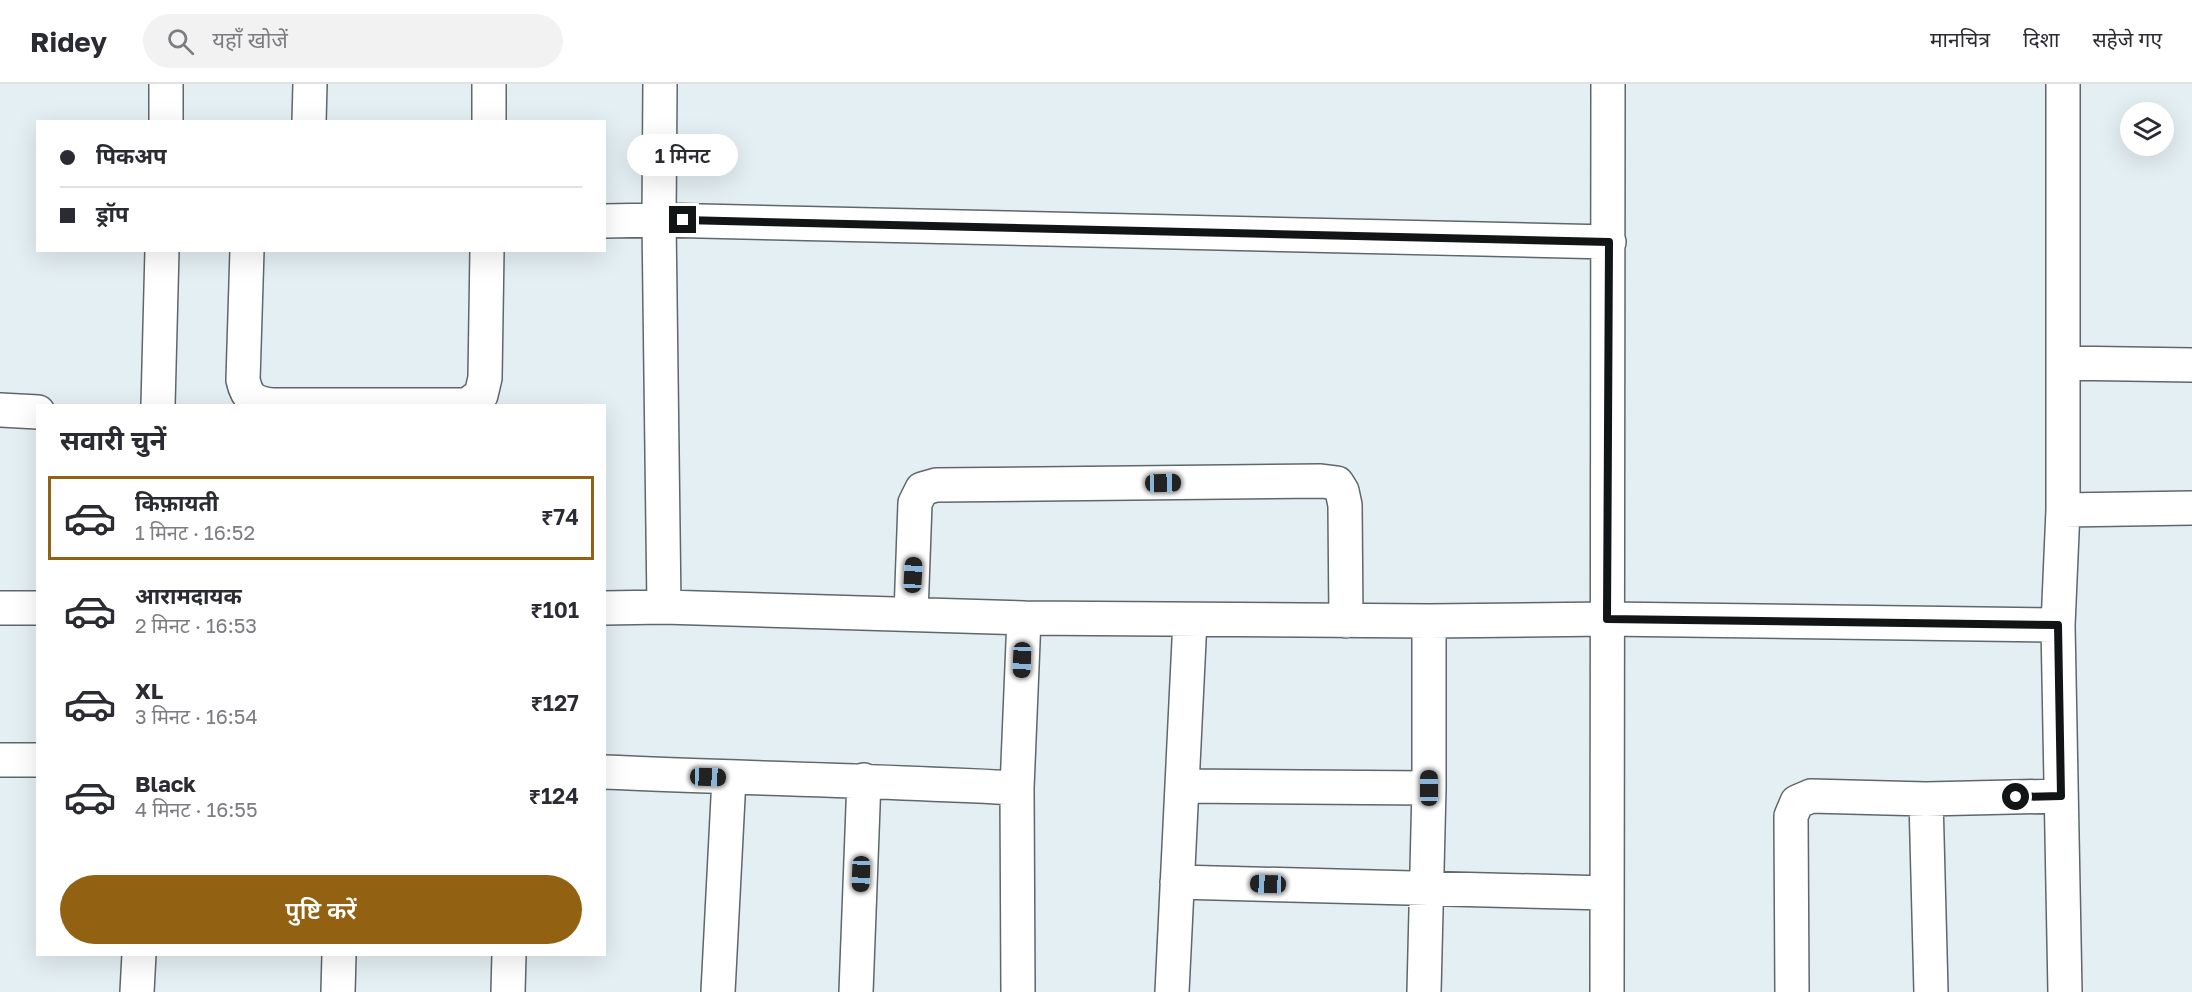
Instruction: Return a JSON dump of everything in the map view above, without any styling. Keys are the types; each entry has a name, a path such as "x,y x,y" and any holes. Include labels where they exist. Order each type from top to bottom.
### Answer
{"street":[{"path":"166,84 166,120"},
{"path":"309,120 310,84"},
{"path":"489,84 489,120"},
{"path":"660,84 659,220 664,607"},
{"path":"1607,992 1608,84"},
{"path":"2063,84 2063,510 2058,625 2065,992"},
{"path":"606,220 1609,242"},
{"path":"154,403 162,252"},
{"path":"247,252 243,380 246,394 257,404"},
{"path":"468,404 481,395 485,378 487,252"},
{"path":"2063,363 2192,365"},
{"path":"0,410 36,412"},
{"path":"911,614 915,503 922,489 936,485 1321,481 1337,483 1342,491 1345,506 1346,621"},
{"path":"2063,510 2192,508"},
{"path":"606,608 664,607 1024,618 1190,620 1607,619 2058,625"},
{"path":"0,608 36,608"},
{"path":"1018,992 1017,788 1024,618"},
{"path":"1172,992 1190,620"},
{"path":"1424,992 1429,788 1429,621"},
{"path":"0,760 36,760"},
{"path":"606,772 729,778 864,780 1017,788"},
{"path":"717,992 729,778"},
{"path":"856,992 864,780"},
{"path":"1182,786 1429,788"},
{"path":"1792,992 1791,816 1797,802 1811,796 1926,799 2061,796"},
{"path":"1926,799 1930,992"},
{"path":"1177,882 1607,893"},
{"path":"137,992 139,956"},
{"path":"338,992 339,956"},
{"path":"508,992 509,956"}],"route":[{"path":"683,220 1609,242 1607,619 2058,625 2061,796 2016,797"}]}
